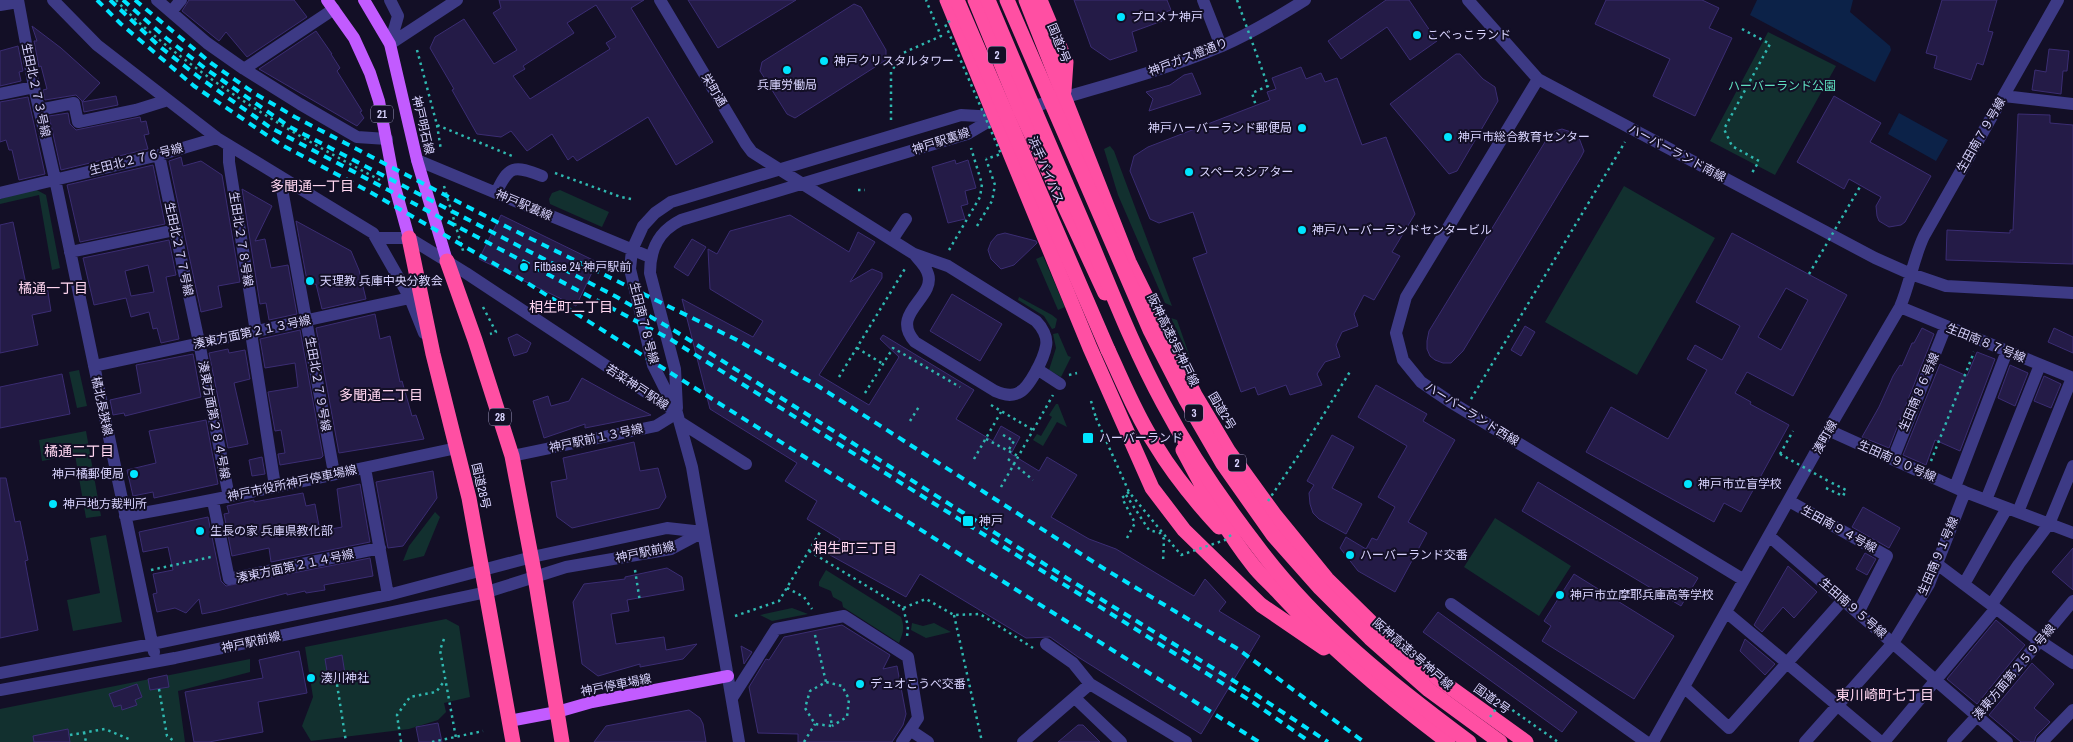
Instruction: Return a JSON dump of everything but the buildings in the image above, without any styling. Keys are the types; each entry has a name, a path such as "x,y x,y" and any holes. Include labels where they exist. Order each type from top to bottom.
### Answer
{"highway":[{"path":"947,0 1090,348 1152,488 1184,530 1261,605 1299,632 1350,664"},
{"name":"浜手バイパス","path":"957,0 1108,350 1135,408 1154,444 1177,478 1252,564"},
{"name":"2","path":"975,0 1020,110 1125,338 1212,504 1252,564 1295,610 1350,664 1448,742"},
{"name":"3","path":"988,0 1131,337 1163,403 1207,474 1257,547 1305,602 1357,654 1416,703 1469,742"},
{"name":"阪神高速3号神戸線","path":"1007,0 1150,330 1186,400 1223,464 1273,535 1351,620 1429,690 1500,742"},
{"name":"国道2号","path":"1026,0 1129,262 1195,395 1228,452 1274,514 1327,580 1376,627 1440,680 1526,742"},
{"path":"1040,0 1066,62 1064,97"},
{"name":"国道28号","path":"409,238 433,354 457,448 484,571 486,592 513,742"},
{"name":"28","path":"447,261 475,340 512,456 532,557 562,742"}],"main road":[{"name":"神戸明石線","path":"364,0 390,44 417,160 447,261"},
{"name":"21","path":"330,4 354,38 370,73 379,100 395,187 409,238"},
{"name":"神戸停車場線","path":"509,721 557,712 592,702 728,676"}],"street":[{"path":"53,0 97,45 217,138 373,233 410,298 433,354"},
{"path":"157,0 207,43 244,70 357,137 386,139"},
{"path":"171,12 181,0"},
{"path":"390,0 398,16 390,44"},
{"path":"390,44 457,0"},
{"name":"栄町通","path":"660,0 752,152 914,254"},
{"path":"1204,0 1221,46"},
{"name":"神戸ガス燈通り","path":"996,117 1166,67 1221,46 1265,25 1306,0"},
{"name":"ハーバーランド南線","path":"1468,0 1538,79 1875,258 1911,274"},
{"name":"生田南７９号線","path":"1911,274 1917,250 1924,236 2058,0"},
{"path":"0,5 18,1"},
{"name":"生田北２７３号線","path":"18,1 34,87 55,179"},
{"path":"244,70 330,4"},
{"name":"ハーバーランド西線","path":"1538,79 1406,297 1396,333 1403,360 1420,382 1449,401 1744,580"},
{"path":"0,94 34,87"},
{"path":"2004,96 2073,104"},
{"path":"39,110 74,103 78,122 136,110 168,100"},
{"name":"神戸駅裏線","path":"632,250 643,226 655,213 671,202 961,115 996,117"},
{"name":"神戸駅裏線","path":"417,160 650,257 659,235 668,226 680,220 967,134 996,117"},
{"name":"生田北２７６号線","path":"0,193 158,155 217,138"},
{"name":"生田北２７８号線","path":"229,146 229,162 275,486"},
{"name":"生田北２７７号線","path":"158,155 199,342"},
{"path":"496,193 504,176 511,170 517,168 545,173"},
{"name":"生田北２７９号線","path":"280,178 334,473"},
{"name":"橘北長狭線","path":"55,179 156,662"},
{"path":"892,240 906,219"},
{"path":"70,252 175,230"},
{"path":"377,238 409,238"},
{"name":"若菜神戸駅線","path":"409,238 447,261 746,464"},
{"name":"生田南７８号線","path":"632,250 630,269 654,365 678,418"},
{"path":"914,254 948,266 1036,320 1041,327 1047,345 1037,369 1024,390 1016,394 1006,395 995,391 915,342 907,330 907,323 928,284 929,275 914,254"},
{"name":"生田南７８号線","path":"650,257 650,273 675,369 678,418"},
{"path":"1911,274 1946,286 2073,293"},
{"name":"湊町線","path":"1658,739 1726,612 1828,430 1900,307 1911,274"},
{"name":"湊東方面第２１３号線","path":"94,366 410,298"},
{"name":"生田南８７号線","path":"1900,307 2072,378"},
{"name":"生田南８６号線","path":"1893,459 1946,326"},
{"name":"湊東方面第２８４号線","path":"199,342 229,497"},
{"name":"生田南９１号線","path":"1805,742 1893,643 1929,584 2008,351"},
{"path":"1986,500 2040,365"},
{"path":"1037,369 1060,384"},
{"path":"1964,584 2012,510 2072,378"},
{"path":"678,418 692,467 740,742"},
{"name":"神戸駅前１３号線","path":"512,456 656,426 678,418"},
{"name":"生田南９０号線","path":"1828,430 1960,490 2073,533"},
{"name":"神戸市役所神戸停車場線","path":"125,516 213,501 334,473 457,448"},
{"path":"1726,612 1882,742 1936,681 1993,607 2019,564 2049,524 2073,466"},
{"path":"364,468 388,595"},
{"name":"湊東方面第２１４号線","path":"213,501 229,579 380,548"},
{"name":"生田南９４号線","path":"1789,501 1887,556 1858,613"},
{"name":"神戸駅前線","path":"0,673 152,644 388,595 532,557 667,528 703,532"},
{"name":"神戸駅前線","path":"0,690 156,662 486,592 566,567 671,548 703,532"},
{"name":"生田南９５号線","path":"1769,536 2007,742"},
{"path":"1937,564 2040,641 2073,662"},
{"path":"1684,688 1729,728 1843,600"},
{"name":"湊東方面第２５９号線","path":"1953,742 2073,601"},
{"path":"1451,604 1646,742"},
{"path":"732,698 776,629 844,616 908,657 918,718 902,742"},
{"path":"1041,647 1073,663 1090,684 1186,742"},
{"path":"1032,739 1090,684"},
{"path":"1075,698 1121,742"},
{"path":"2042,742 2073,710"},
{"path":"910,730 928,742"}],"path":[{"path":"116,0 151,34 247,105 318,147 395,187"},
{"path":"891,120 892,72 903,53 941,36 926,0"},
{"path":"1237,0 1268,86 1252,93 1256,106"},
{"path":"1742,29 1770,44 1724,129 1732,146 1759,161 1752,173"},
{"path":"417,50 437,125 441,150"},
{"path":"437,125 514,157"},
{"path":"1470,400 1625,142"},
{"path":"949,250 980,197 982,184 971,148"},
{"path":"977,226 992,201 995,185 986,160"},
{"path":"545,173 631,199"},
{"path":"442,182 464,254"},
{"path":"1809,274 1861,185"},
{"path":"858,190 864,190"},
{"path":"839,377 906,267"},
{"path":"484,307 496,332 490,334"},
{"path":"1925,474 1979,340"},
{"path":"857,348 883,364"},
{"path":"865,393 893,348 968,392"},
{"path":"1002,487 1060,384 1068,375 1077,373"},
{"path":"1091,401 1096,418"},
{"path":"985,402 1033,430"},
{"path":"910,421 920,405"},
{"path":"974,459 1001,412"},
{"path":"1793,430 1780,454 1846,490 1843,496 1826,488"},
{"path":"1003,435 1014,441 1008,451"},
{"path":"986,438 1018,456"},
{"path":"1008,459 1033,480"},
{"path":"1127,538 1135,523 1122,498 1129,492"},
{"path":"1126,495 1149,530 1160,533 1164,539 1162,562"},
{"path":"735,616 778,601 820,532"},
{"path":"809,551 903,608 908,626 906,637"},
{"path":"137,572 224,554"},
{"path":"635,570 640,602"},
{"path":"787,588 804,597 814,612"},
{"path":"903,608 926,599 954,615 980,614 1041,647"},
{"path":"954,615 982,742"},
{"path":"817,630 818,633 815,634 826,682"},
{"path":"444,639 439,650 443,662 456,738"},
{"path":"336,678 346,742"},
{"path":"401,742 397,714 410,698 436,692 445,680"},
{"path":"826,682 842,686 850,700 847,717 832,726 815,724 805,708 810,691 826,682"},
{"path":"1477,686 1558,742"},
{"path":"159,688 167,736 175,742"},
{"path":"1489,718 1501,702"},
{"path":"830,714 832,726"},
{"path":"804,742 815,724"},
{"path":"70,735 105,729 129,739 130,742"},
{"path":"432,742 483,731"},
{"path":"84,732 86,742"}],"green space":[{"name":"ハーバーランド公園","path":"1768,32 1836,66 1775,175 1710,141"},
{"path":"1110,146 1114,151 1172,306 1165,303 1118,195 1104,149"},
{"path":"1624,186 1715,238 1637,375 1545,322"},
{"path":"35,189 46,195 60,268 52,270 39,195 0,204 0,199"},
{"path":"560,190 609,212 602,227 550,204 549,199 552,193"},
{"path":"1043,256 1065,307 1058,310 1036,259"},
{"path":"1019,297 1057,319 1055,328 1052,329 1044,316 1018,300"},
{"path":"1171,318 1177,320 1191,360"},
{"path":"1058,333 1068,356 1071,357 1061,377 1049,370 1056,348 1053,334"},
{"path":"79,370 87,406 77,408 69,372"},
{"path":"1056,404 1058,404 1067,427 1057,422 1043,446 1033,440 1037,434 1041,436 1052,417 1049,415"},
{"path":"86,431 101,516 86,518 75,455 42,461 39,440"},
{"path":"435,512 440,517 424,556 403,561 409,546"},
{"path":"1495,518 1571,566 1539,616 1464,567"},
{"path":"106,535 122,622 73,631 67,600 100,593 90,538"},
{"path":"826,570 901,617 903,630 899,643 843,607 842,602 833,597 831,591 819,586 819,582"},
{"path":"792,608 808,614 772,621 760,615"},
{"path":"446,619 459,626 470,697 444,703 446,712 438,720 409,729 311,741 302,726 313,697 305,647"},
{"path":"912,623 923,626 934,623 951,632 926,638 911,630"},
{"path":"250,659 250,672 178,691 185,742 0,742 0,709"}],"water":[{"path":"1757,0 1853,0 1850,12 1890,46 1891,50 1875,82 1750,15"},
{"path":"1899,113 1948,140 1936,161 1888,134"}],"railway":[{"path":"97,0 121,24 194,86 280,144 370,192 521,279 1259,742"},
{"path":"110,0 159,46 200,78 271,128 670,339 1251,701 1310,742"},
{"path":"123,0 166,38 206,69 290,127 615,296 675,331 1065,577 1255,694 1328,742"},
{"path":"135,0 211,63 254,93 295,117 497,222 737,340 818,386 1103,568 1238,649 1364,742"}],"place":[{"name":"プロメナ神戸","path":"1121,17"},
{"name":"こべっこランド","path":"1417,35"},
{"name":"神戸クリスタルタワー","path":"824,61"},
{"name":"兵庫労働局","path":"787,70"},
{"name":"神戸ハーバーランド郵便局","path":"1302,128"},
{"name":"神戸市総合教育センター","path":"1448,137"},
{"name":"スペースシアター","path":"1189,172"},
{"name":"神戸ハーバーランドセンタービル","path":"1302,230"},
{"name":"Fitbase 24 神戸駅前","path":"524,267"},
{"name":"天理教 兵庫中央分教会","path":"310,281"},
{"name":"ハーバーランド","path":"1088,438"},
{"name":"神戸橘郵便局","path":"134,474"},
{"name":"神戸市立盲学校","path":"1688,484"},
{"name":"神戸地方裁判所","path":"53,504"},
{"name":"神戸","path":"968,521"},
{"name":"生長の家 兵庫県教化部","path":"200,531"},
{"name":"ハーバーランド交番","path":"1350,555"},
{"name":"神戸市立摩耶兵庫高等学校","path":"1560,595"},
{"name":"湊川神社","path":"311,678"},
{"name":"デュオこうべ交番","path":"860,684"}],"district":[{"name":"多聞通一丁目","path":"312,186"},
{"name":"橘通一丁目","path":"53,288"},
{"name":"相生町二丁目","path":"571,307"},
{"name":"多聞通二丁目","path":"381,395"},
{"name":"橘通二丁目","path":"79,451"},
{"name":"相生町三丁目","path":"855,548"},
{"name":"東川崎町七丁目","path":"1885,695"}]}
